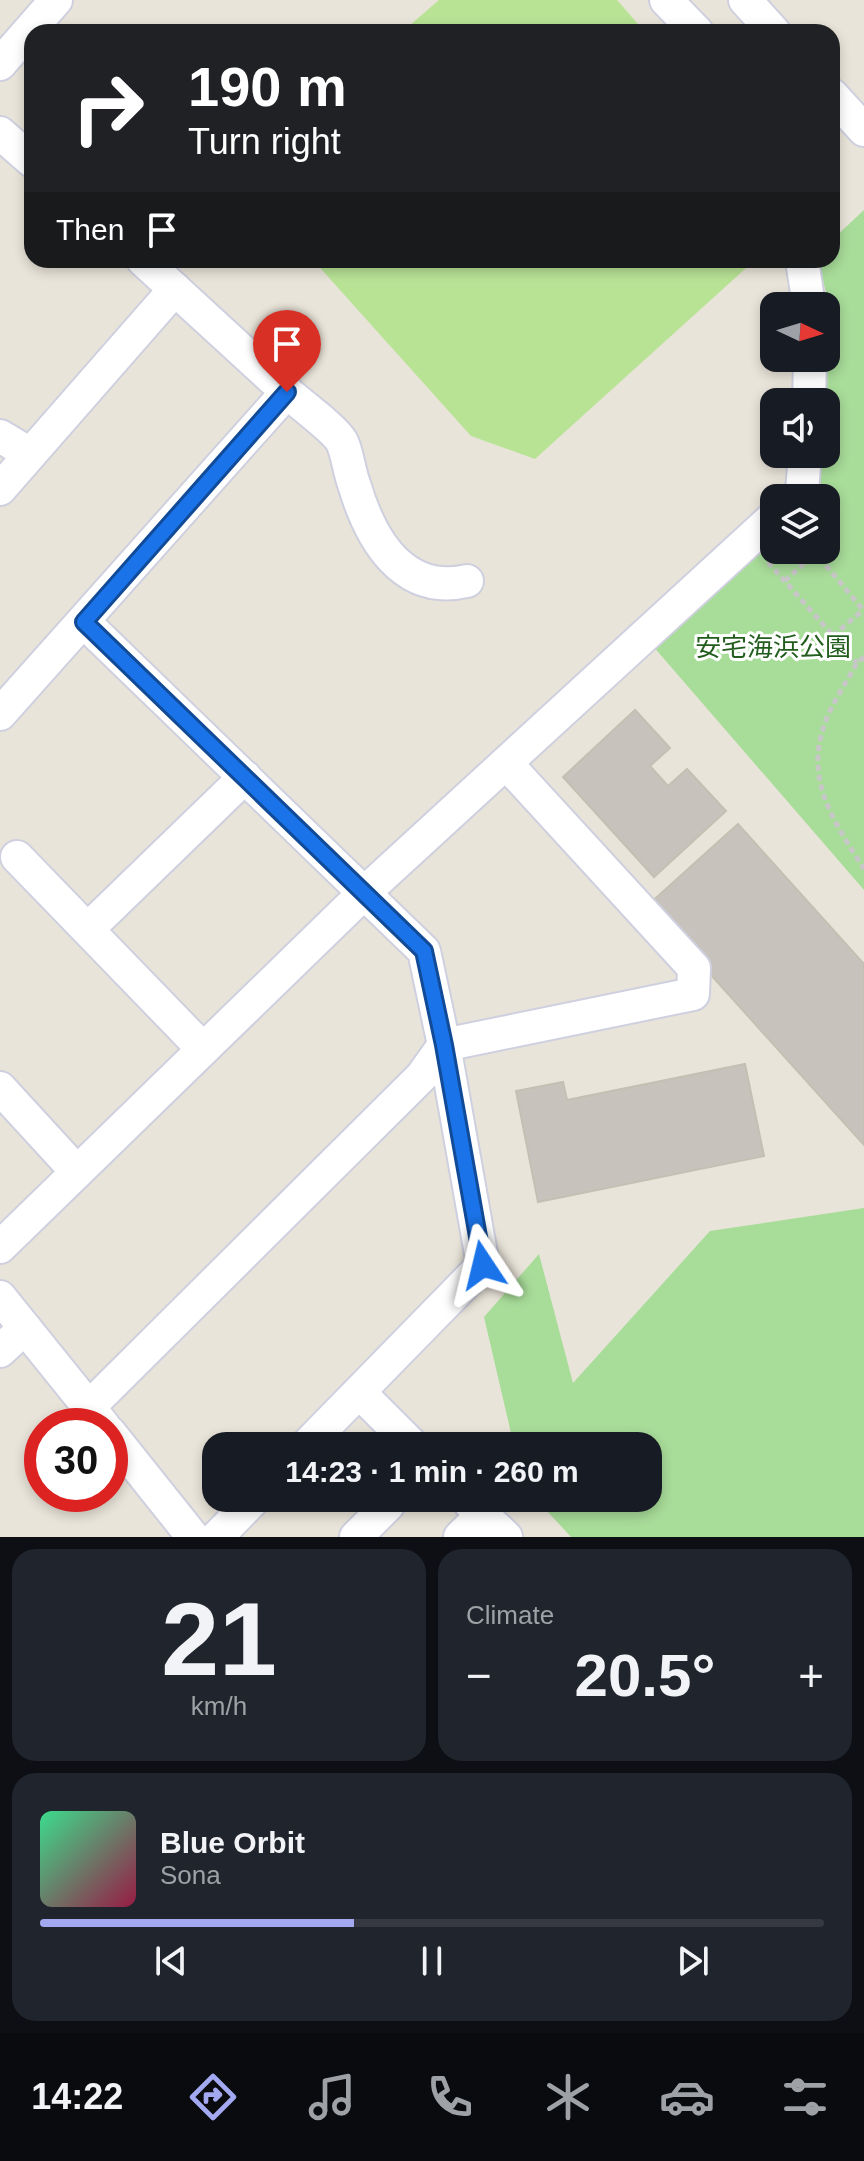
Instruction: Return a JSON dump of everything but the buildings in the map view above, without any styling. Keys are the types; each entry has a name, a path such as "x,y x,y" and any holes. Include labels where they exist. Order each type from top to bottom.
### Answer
{"street":[{"path":"35,24 56,0"},
{"path":"666,0 689,24"},
{"path":"745,0 767,24"},
{"path":"0,64 24,37"},
{"path":"840,104 864,130"},
{"path":"0,133 24,154"},
{"path":"152,268 341,440 355,488 381,547 403,571 445,586 467,581"},
{"path":"803,268 807,292"},
{"path":"0,489 175,289"},
{"path":"0,714 287,392"},
{"path":"0,436 30,454"},
{"path":"0,1247 363,894 760,530"},
{"path":"84,622 424,951 483,1265 320,1432"},
{"path":"104,1408 422,1076 444,1045 693,994 694,968 506,763"},
{"path":"89,928 245,777"},
{"path":"17,857 203,1049"},
{"path":"0,1088 77,1172"},
{"path":"0,1297 90,1408"},
{"path":"0,1351 25,1328"},
{"path":"359,1392 399,1432"},
{"path":"128,1456 193,1537"},
{"path":"217,1537 241,1512"},
{"path":"356,1537 381,1512"},
{"path":"469,1517 506,1537"}],"path":[{"path":"749,540 857,663"},
{"path":"785,581 801,564"},
{"path":"825,564 863,611 833,636"},
{"path":"864,657 857,663 828,714 816,759 821,791 838,828 864,869"}],"green space":[{"path":"439,0 617,0 638,24 411,24"},
{"name":"安宅海浜公園","path":"864,210 864,890 652,645 760,532 760,564 840,564 840,484 812,484 816,468 840,468 840,388 823,388 824,372 840,372 840,292 826,292 819,268 840,268 840,232"},
{"path":"320,268 746,268 535,459 471,436"},
{"path":"864,1208 864,1537 571,1537 548,1512 662,1512 662,1432 511,1432 484,1317 539,1254 573,1383 710,1231"}],"route":[{"path":"287,392 84,622 424,951 483,1265"}]}
